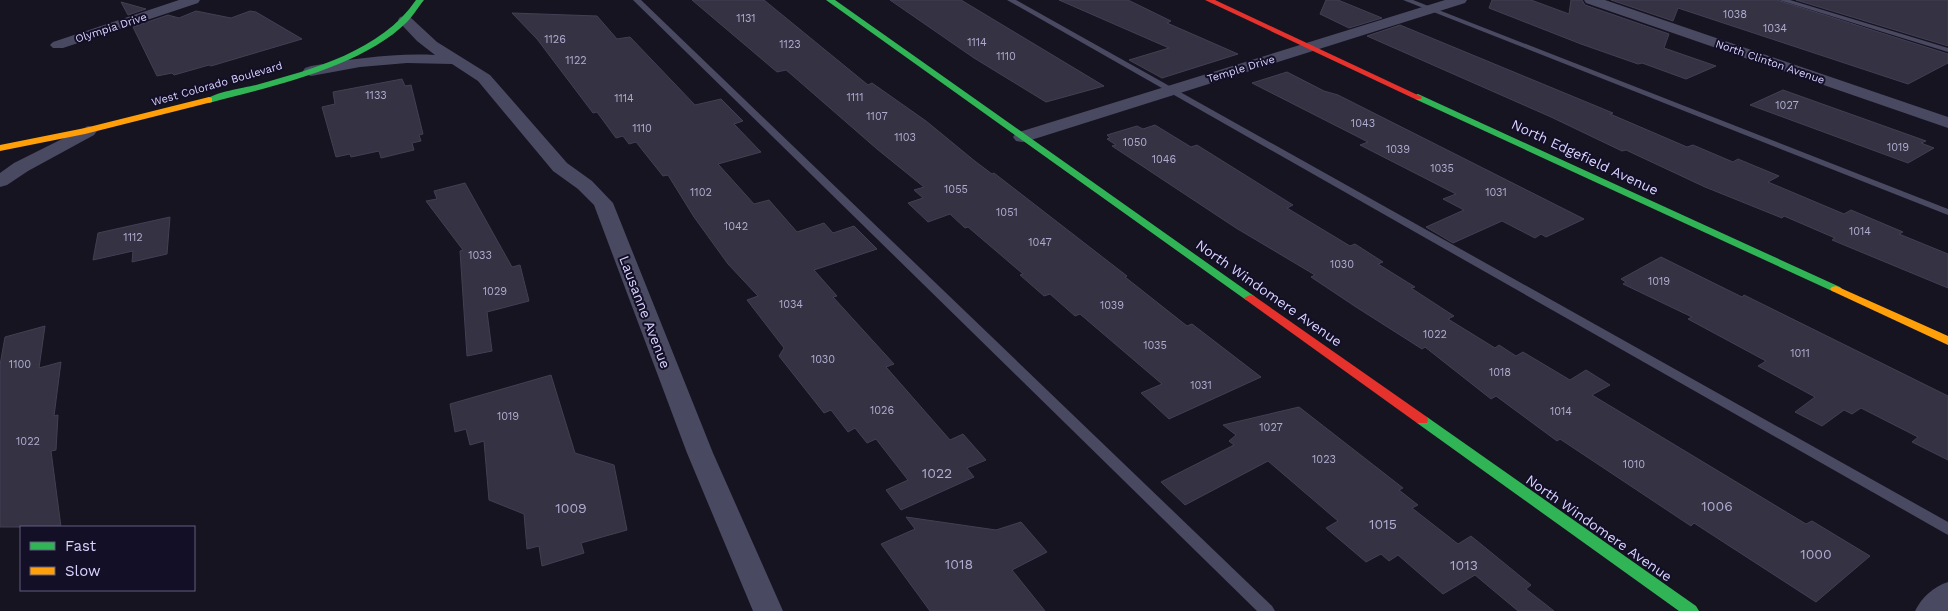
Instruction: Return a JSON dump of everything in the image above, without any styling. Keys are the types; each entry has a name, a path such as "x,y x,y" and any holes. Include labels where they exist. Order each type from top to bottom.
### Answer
{"street":[{"name":"Olympia Drive","path":"58,45 193,0"},
{"name":"West Colorado Boulevard","path":"0,148 88,132 202,102 303,72 371,43 404,20 420,0"},
{"name":"North Windomere Avenue","path":"830,0 1690,611"},
{"name":"North Edgefield Avenue","path":"1210,0 1948,341"},
{"name":"Temple Drive","path":"1022,137 1460,0"},
{"name":"North Clinton Avenue","path":"1591,0 1948,123"},
{"name":"Lausanne Avenue","path":"404,20 414,33 427,44 484,78 560,167 584,185 603,203 700,453 768,611"},
{"path":"303,72 360,62 407,58 456,60"},
{"path":"0,181 21,167 88,132"},
{"path":"1930,611 1948,594"}],"lane":[{"path":"637,0 1267,611"},
{"path":"1011,0 1948,529"},
{"path":"1407,0 1948,212"},
{"path":"1783,0 1948,50"}],"building":[{"path":"692,0 764,0 868,85 872,83 926,121 976,162 992,174 994,173 1127,276 1125,277 1187,326 1192,324 1261,377 1169,419 1141,393 1162,384 1080,314 1075,316 1050,294 1044,296 1020,275 1023,274 950,214 928,222 908,203 923,198 914,190 924,187 786,70 777,72"},
{"path":"890,0 961,0 1104,86 1046,102 974,58"},
{"path":"1059,0 1128,0 1171,21 1167,23 1238,54 1162,78 1129,60 1169,48"},
{"path":"1326,0 1338,0 1382,18 1349,28 1320,14"},
{"path":"1492,0 1531,0 1569,14 1571,0 1582,0 1585,5 1669,34 1664,48 1716,66 1686,79 1581,44 1489,8"},
{"path":"1611,0 1777,0 1948,54 1948,63 1908,84 1678,8 1673,21"},
{"path":"1796,0 1948,0 1948,46"},
{"path":"121,2 146,9 128,15"},
{"path":"196,11 231,18 250,11 256,12 302,39 211,66 174,75 172,73 157,76 133,27 168,15 179,18"},
{"path":"512,13 597,16 617,39 630,37 695,105 721,99 743,121 734,124 761,152 718,164 754,204 769,200 797,232 824,223 833,233 854,226 877,249 814,270 837,296 833,297 894,364 886,367 950,440 963,434 986,460 967,468 974,477 901,510 886,490 908,480 876,439 867,443 855,428 848,432 831,410 824,413 779,356 784,348 747,300 758,296 728,264 694,217 668,175 663,176 636,142 629,144 623,136 616,138 597,112 593,113 537,39"},
{"path":"1400,25 1613,113 1610,114 1687,147 1693,145 1733,162 1738,159 1779,176 1768,182 1844,214 1851,210 1903,232 1899,234 1948,254 1948,288 1832,240 1835,238 1784,216 1782,218 1705,187 1626,150 1622,151 1551,117 1367,36"},
{"path":"1287,72 1324,91 1338,95 1584,219 1546,237 1541,234 1535,238 1502,221 1453,243 1426,227 1464,210 1443,199 1456,194 1360,145 1368,142 1252,83"},
{"path":"402,79 405,86 411,85 423,134 419,135 421,141 412,143 414,150 381,158 379,151 351,157 350,154 336,157 322,107 335,104 333,92"},
{"path":"1783,90 1926,141 1921,143 1934,148 1908,163 1750,105"},
{"path":"1155,125 1191,147 1197,145 1293,205 1287,208 1350,246 1355,244 1383,262 1378,264 1415,287 1411,288 1454,316 1448,319 1495,348 1499,345 1516,356 1523,352 1570,380 1586,370 1610,385 1592,395 1806,524 1812,521 1870,556 1816,602 1694,523 1691,526 1560,439 1557,441 1496,396 1491,399 1425,347 1422,349 1356,307 1311,277 1315,275 1236,228 1112,146 1116,145 1107,139 1110,138 1107,135 1137,126 1143,129"},
{"path":"465,183 512,267 520,265 529,301 487,312 492,351 467,356 460,251 463,250 426,201 437,199 434,191"},
{"path":"170,217 167,254 132,262 133,251 93,260 98,233"},
{"path":"1661,257 1742,297 1744,295 1948,396 1948,460 1912,442 1918,437 1861,408 1852,414 1844,410 1822,426 1795,412 1815,397 1758,366 1766,361 1688,319 1692,317 1623,284 1626,282 1621,279"},
{"path":"45,326 39,368 61,362 54,416 58,415 56,450 51,451 61,526 0,527 0,365 5,337"},
{"path":"551,375 575,453 614,465 627,530 581,543 584,553 542,566 539,546 527,549 524,514 489,500 484,441 470,445 466,429 455,432 450,404"},
{"path":"1299,407 1403,488 1399,490 1418,505 1412,508 1458,544 1471,536 1531,585 1526,589 1554,611 1518,611 1475,575 1443,594 1398,555 1389,561 1381,554 1366,562 1326,528 1338,521 1268,461 1185,505 1161,482 1234,445 1229,441 1236,435 1223,425"},
{"path":"906,517 996,530 1021,522 1047,552 1012,570 1045,611 930,611 881,544 915,529"}],"traffic: fast":[{"path":"209,100 311,71 361,50 384,37 404,21 420,0"},
{"path":"830,0 1250,298"},
{"path":"1418,97 1836,289"},
{"path":"1422,420 1691,611"}],"traffic: slow":[{"path":"0,148 85,131 209,100"},
{"path":"1836,289 1948,341"}],"traffic: jam":[{"path":"1209,0 1418,97"},
{"path":"1250,298 1422,420"}]}
